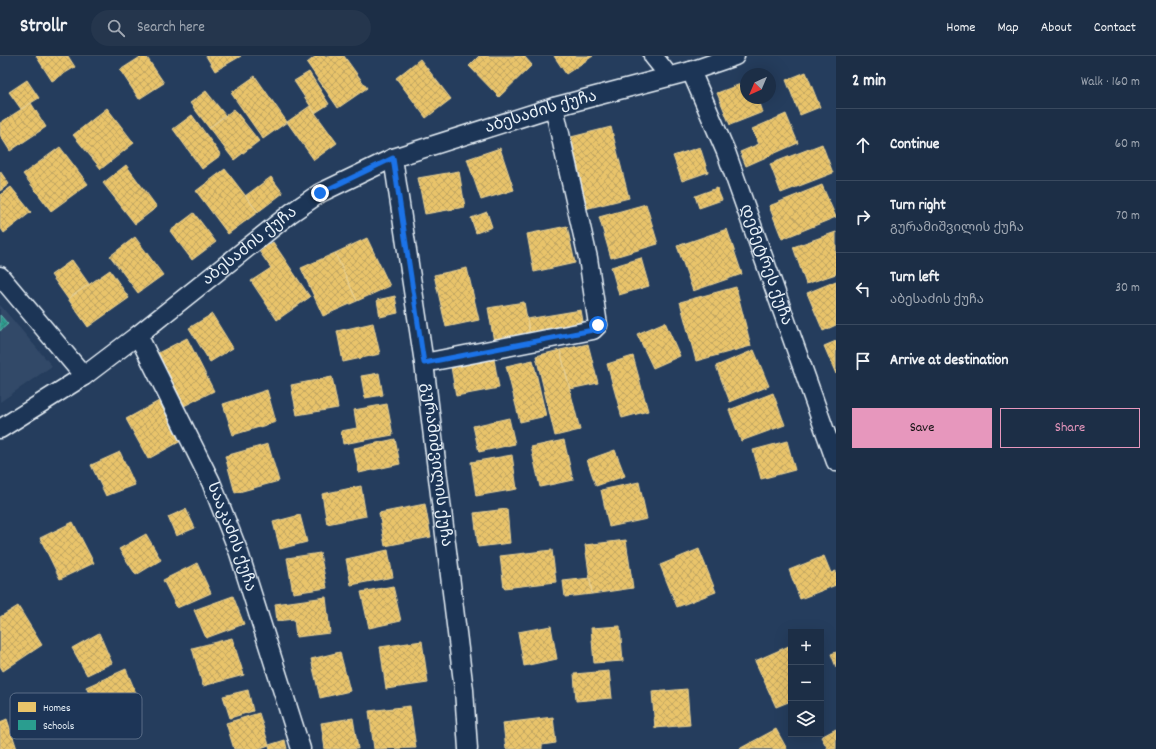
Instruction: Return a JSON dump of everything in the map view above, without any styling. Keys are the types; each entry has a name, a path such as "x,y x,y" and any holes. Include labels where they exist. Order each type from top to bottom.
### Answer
{"street":[{"path":"653,56 669,76"},
{"name":"აბესაძის ქუჩა","path":"0,429 84,376 138,336 291,213 320,193 393,158 554,107 691,71 735,56"},
{"name":"დემეტრეს ქუჩა","path":"691,71 726,152 836,462"},
{"path":"424,363 593,330 598,325 588,258 554,107"},
{"name":"გურამიშვილის ქუჩა","path":"393,158 424,363 464,690 468,749"},
{"path":"0,276 84,376"},
{"name":"სააკაძის ქუჩა","path":"138,336 211,482 239,553 301,749"}],"shaded area":[{"path":"0,305 52,366 0,402"}],"building: Homes":[{"path":"36,56 68,56 75,67 52,81"},
{"path":"142,56 146,56 164,83 139,99 120,70"},
{"path":"206,56 241,56 215,71"},
{"path":"316,56 344,56 367,88 338,108 307,63"},
{"path":"479,56 524,56 532,65 499,97 469,66"},
{"path":"554,56 593,56 566,74"},
{"path":"420,59 451,99 426,118 396,78"},
{"path":"309,72 329,104 315,113 294,81"},
{"path":"806,72 820,107 800,115 786,80"},
{"path":"255,76 287,122 263,139 231,93"},
{"path":"27,80 39,98 21,109 9,92"},
{"path":"740,84 740,104 760,104 763,112 730,125 717,93"},
{"path":"206,91 225,115 209,128 190,103"},
{"path":"31,103 46,127 10,151 0,135 0,123"},
{"path":"310,106 337,143 314,160 287,122"},
{"path":"107,108 134,143 101,169 73,135"},
{"path":"234,109 259,141 234,160 209,128"},
{"path":"786,114 798,143 746,166 740,152 759,144 752,129"},
{"path":"192,115 221,155 202,169 173,129"},
{"path":"611,127 629,198 585,209 567,138"},
{"path":"822,144 833,173 781,193 770,164"},
{"path":"60,147 88,184 51,211 23,174"},
{"path":"700,147 708,172 682,181 673,156"},
{"path":"500,148 514,190 481,200 467,159"},
{"path":"126,165 157,207 135,224 103,183"},
{"path":"225,169 258,212 228,234 196,191"},
{"path":"0,171 9,184 0,191"},
{"path":"459,171 465,207 425,214 418,178"},
{"path":"271,177 283,193 258,212 245,196"},
{"path":"822,185 836,217 782,239 769,206"},
{"path":"11,187 31,212 4,233 0,227 0,195"},
{"path":"717,188 722,200 699,208 695,196"},
{"path":"646,204 658,244 611,258 599,217"},
{"path":"487,212 492,227 476,233 471,218"},
{"path":"194,213 216,242 192,260 170,231"},
{"path":"567,226 575,263 534,272 527,234"},
{"path":"727,229 742,274 693,291 677,246"},
{"path":"836,232 836,274 806,284 793,247"},
{"path":"135,237 163,275 138,293 110,256"},
{"path":"367,238 390,286 357,301 335,253"},
{"path":"273,242 310,297 277,320 251,281 271,268 259,251"},
{"path":"335,253 357,301 323,316 301,268"},
{"path":"641,258 649,286 619,295 611,267"},
{"path":"72,260 89,284 68,299 51,275"},
{"path":"467,268 479,320 446,327 434,275"},
{"path":"110,270 129,298 88,327 68,299"},
{"path":"836,281 836,325 823,331 807,293"},
{"path":"736,287 751,346 696,361 680,302"},
{"path":"395,296 398,313 380,317 377,300"},
{"path":"524,302 530,336 494,342 488,308"},
{"path":"581,310 584,327 530,336 527,319"},
{"path":"212,314 233,348 210,362 189,328"},
{"path":"665,322 680,356 653,368 637,334"},
{"path":"373,323 380,354 343,362 337,331"},
{"path":"187,338 214,391 184,406 156,354"},
{"path":"836,341 836,374 824,346"},
{"path":"588,344 598,383 570,389 560,350"},
{"path":"560,350 580,430 555,436 536,356"},
{"path":"754,350 769,386 730,402 716,366"},
{"path":"633,356 648,411 622,418 607,364"},
{"path":"494,359 499,388 456,396 451,367"},
{"path":"533,360 546,416 520,422 506,366"},
{"path":"379,373 383,395 365,398 361,376"},
{"path":"332,377 338,408 297,415 291,385"},
{"path":"267,390 276,422 233,435 223,404"},
{"path":"773,393 785,425 741,441 729,410"},
{"path":"159,401 181,441 148,459 126,419"},
{"path":"387,404 393,435 343,444 341,431 357,428 354,410"},
{"path":"509,418 515,444 479,452 473,426"},
{"path":"395,439 400,464 359,473 354,448"},
{"path":"564,440 573,480 540,487 531,447"},
{"path":"787,441 795,470 761,479 753,450"},
{"path":"268,444 279,481 235,493 225,456"},
{"path":"615,450 625,476 596,486 587,460"},
{"path":"120,452 135,485 106,496 91,465"},
{"path":"512,455 517,489 476,496 471,462"},
{"path":"639,482 647,519 609,527 601,490"},
{"path":"361,486 366,516 327,524 322,494"},
{"path":"425,504 431,537 385,546 379,513"},
{"path":"186,509 195,528 176,536 168,517"},
{"path":"507,509 510,543 478,547 474,513"},
{"path":"300,515 307,542 280,549 273,522"},
{"path":"73,522 94,563 60,579 40,538"},
{"path":"146,534 161,560 136,575 119,549"},
{"path":"626,540 633,588 592,594 585,545"},
{"path":"699,549 716,592 677,607 660,565"},
{"path":"388,550 393,577 351,585 346,559"},
{"path":"552,550 556,582 504,588 500,556"},
{"path":"320,553 327,588 293,593 287,558"},
{"path":"824,556 831,573 836,571 836,585 800,599 789,570"},
{"path":"197,563 211,593 177,608 163,580"},
{"path":"590,578 592,594 565,597 563,581"},
{"path":"393,586 401,621 369,628 361,592"},
{"path":"233,596 244,624 206,638 194,610"},
{"path":"326,597 330,633 296,637 294,619 277,621 275,604"},
{"path":"18,606 42,645 3,671 0,666 0,617"},
{"path":"551,626 557,659 524,666 518,632"},
{"path":"620,626 623,661 594,663 591,628"},
{"path":"99,633 112,663 87,675 72,648"},
{"path":"232,638 244,675 203,686 192,648"},
{"path":"422,641 428,683 386,689 380,647"},
{"path":"788,646 788,702 776,707 755,661"},
{"path":"340,652 350,691 320,698 311,659"},
{"path":"836,652 836,667 831,654"},
{"path":"126,669 136,693 89,693 86,687"},
{"path":"609,671 612,698 576,701 574,674"},
{"path":"687,689 690,725 655,728 652,692"},
{"path":"248,690 253,711 230,718 223,696"},
{"path":"410,706 416,748 374,749 369,711"},
{"path":"259,713 269,745 258,749 234,749 226,723"},
{"path":"553,717 556,743 542,745 542,749 506,749 503,723"},
{"path":"353,718 358,749 325,749 321,723"},
{"path":"7,719 10,728 10,739 14,739 17,749 0,749 0,722"},
{"path":"776,729 787,749 739,749"},
{"path":"836,729 836,749 828,749 821,737 824,737 824,735"},
{"path":"285,740 287,749 270,749 269,745"}],"building: Schools":[{"path":"0,315 8,324 0,331"}],"route":[{"path":"320,193 393,158 424,363 593,330 598,325"}]}
